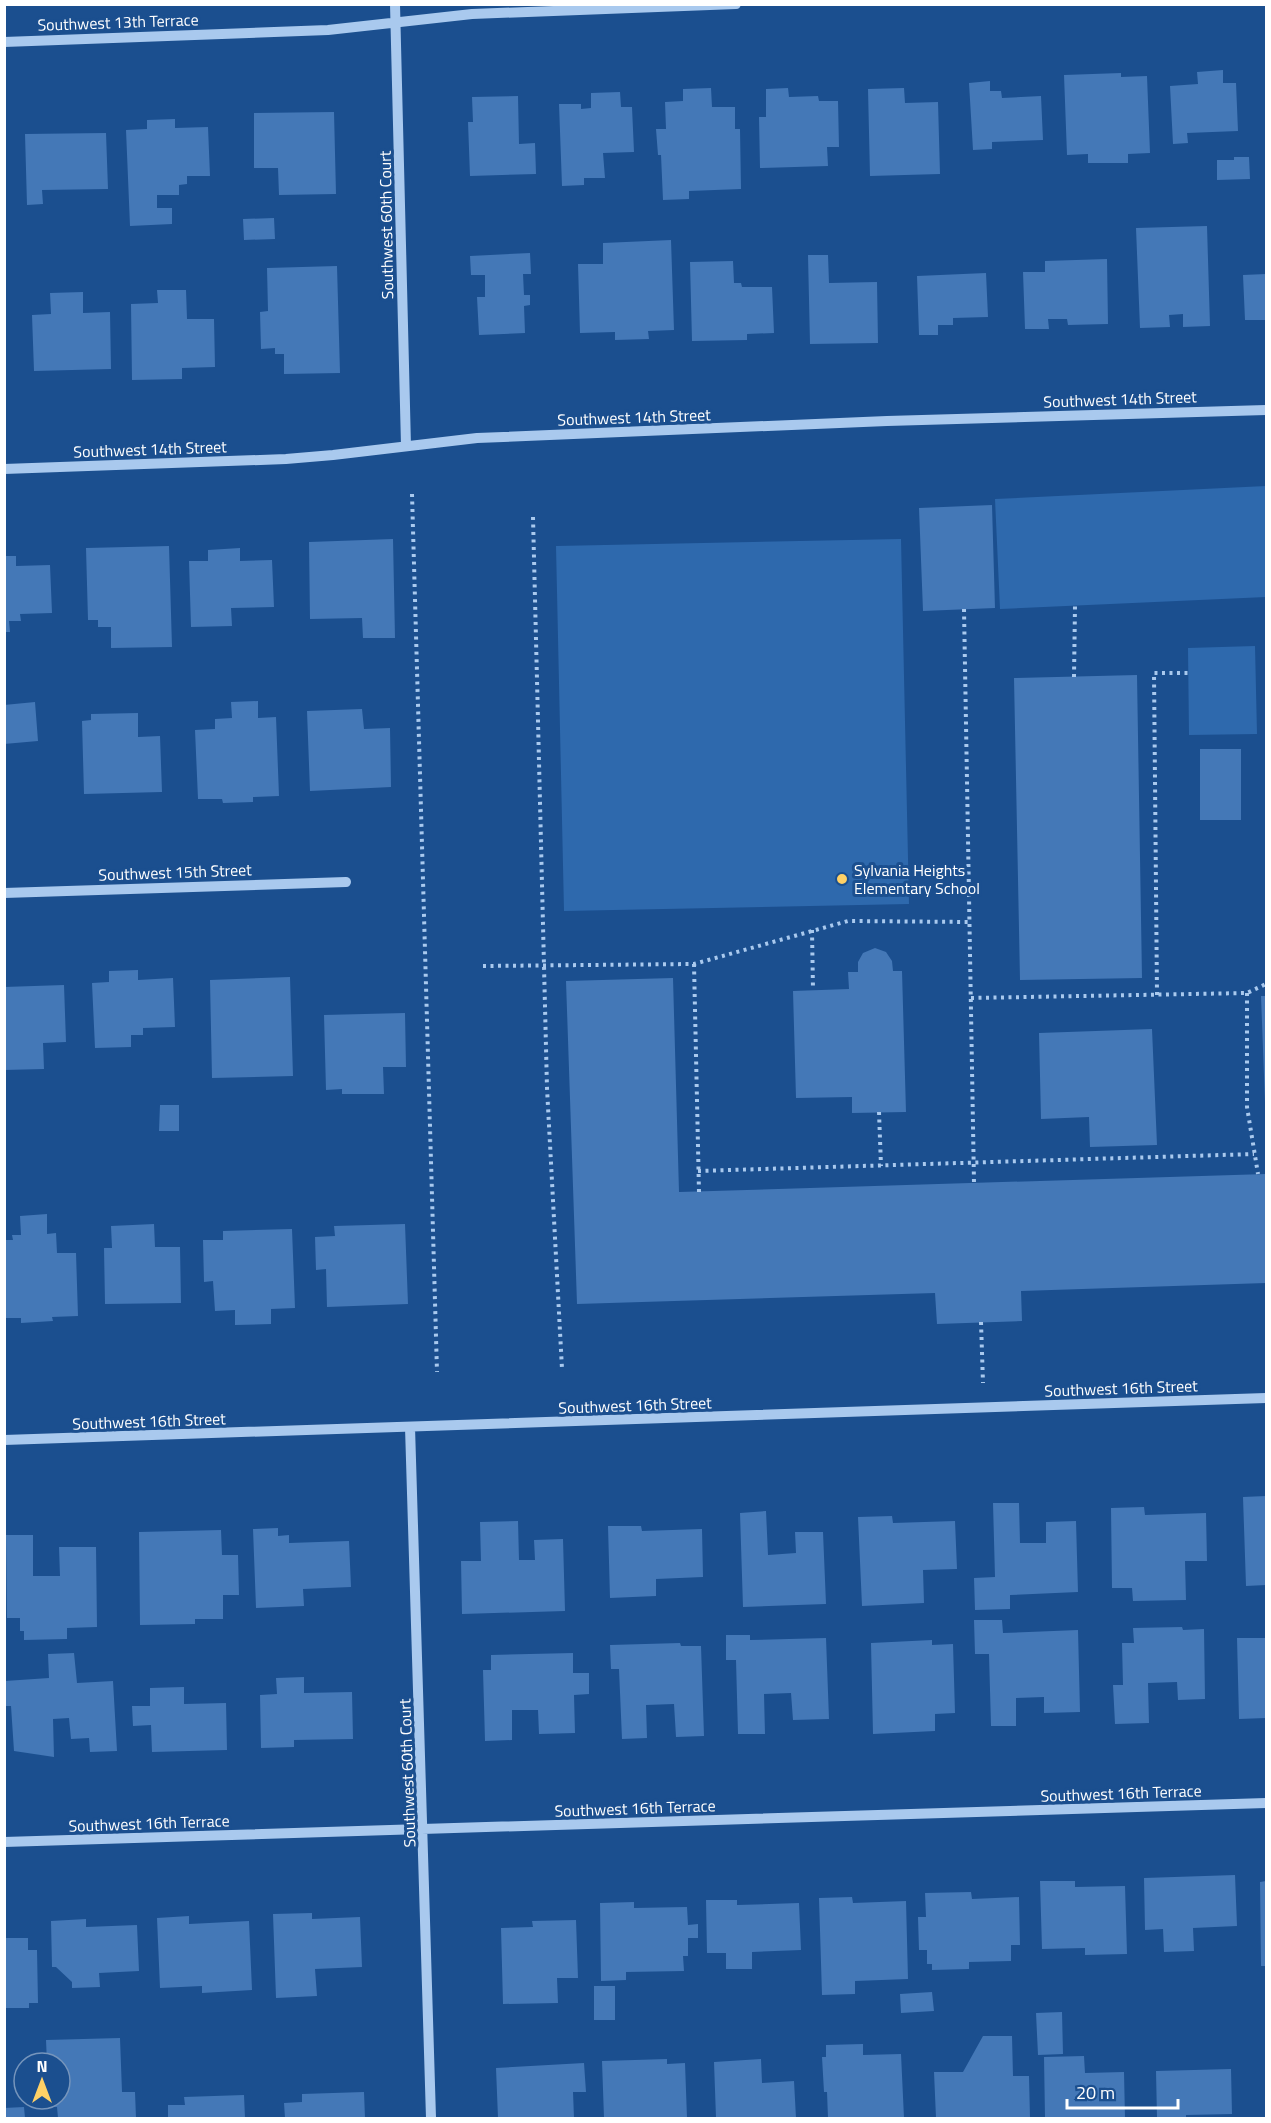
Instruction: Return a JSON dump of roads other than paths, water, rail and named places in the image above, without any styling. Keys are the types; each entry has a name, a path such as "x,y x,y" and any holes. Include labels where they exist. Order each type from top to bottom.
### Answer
{"street":[{"name":"Southwest 60th Court","path":"395,4 406,446"},
{"name":"Southwest 13th Terrace","path":"4,42 328,30 472,14 736,4"},
{"name":"Southwest 14th Street","path":"4,469 286,459 477,438 876,421 1266,410"},
{"name":"Southwest 15th Street","path":"4,892 346,882"},
{"name":"Southwest 16th Street","path":"4,1440 1266,1398"},
{"name":"Southwest 60th Court","path":"410,1427 431,2118"},
{"name":"Southwest 16th Terrace","path":"4,1842 1266,1803"}],"place":[{"name":"Sylvania Heights Elementary School","path":"842,879"}]}
